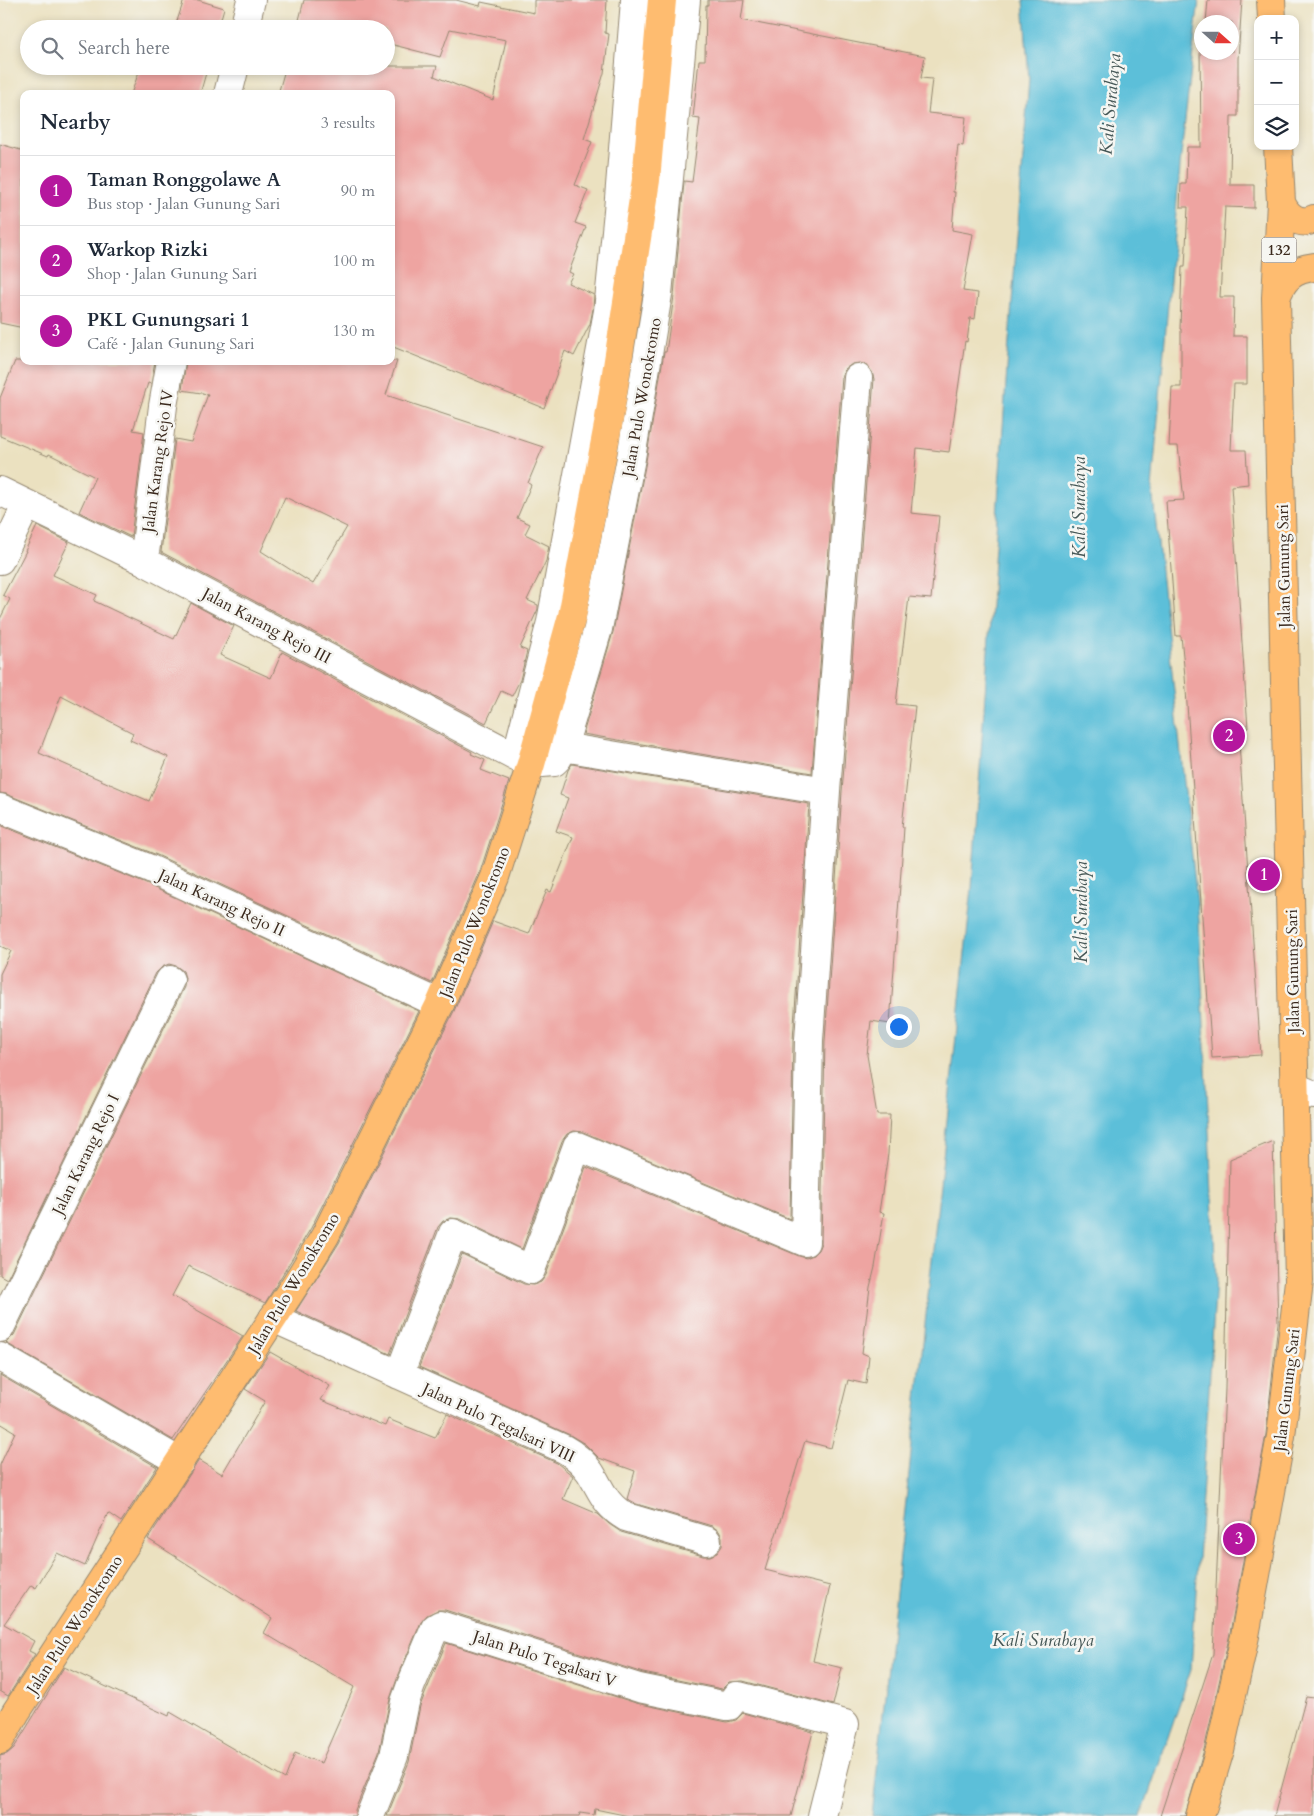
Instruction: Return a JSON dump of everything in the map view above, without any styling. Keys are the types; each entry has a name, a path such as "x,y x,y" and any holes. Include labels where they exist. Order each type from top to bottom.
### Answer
{"main road":[{"name":"Jalan Pulo Wonokromo","path":"0,1740 8,1708 180,1462 325,1236 440,1004 495,877 524,761 572,616 608,425 646,180 662,0"},
{"path":"1271,0 1272,15"},
{"name":"Jalan Gunung Sari","path":"1200,1816 1220,1750 1245,1636 1281,1436 1299,1281 1304,1091 1276,298 1281,202 1278,150"},
{"path":"1281,202 1284,211 1292,218 1300,221 1314,219"},
{"path":"1276,298 1281,286 1290,275 1301,268 1314,267"}],"street":[{"path":"246,20 251,0"},
{"name":"Jalan Pulo Wonokromo","path":"635,0 608,311 524,761 554,762 558,758 564,746 598,629 631,458 658,294 686,0"},
{"path":"229,90 233,75"},
{"name":"Jalan Karang Rejo IV","path":"144,561 163,406 170,365"},
{"path":"399,1375 453,1233 530,1270 577,1146 805,1242 809,1040 858,378"},
{"name":"Jalan Karang Rejo III","path":"0,491 144,561 524,761"},
{"path":"0,560 27,504"},
{"path":"564,746 826,791"},
{"name":"Jalan Karang Rejo II","path":"0,808 150,869 440,1004"},
{"name":"Jalan Karang Rejo I","path":"0,1328 170,980"},
{"name":"Jalan Pulo Tegalsari VIII","path":"273,1318 564,1449 574,1455 590,1472 610,1506 626,1517 707,1541"},
{"path":"0,1357 180,1462"},
{"name":"Jalan Pulo Tegalsari V","path":"370,1816 394,1756 405,1702 411,1685 435,1628 440,1625 639,1688 727,1706 736,1696 739,1696 846,1724 822,1816"}],"water":[{"name":"Kali Surabaya","path":"1023,0 1199,0 1197,15 1194,15 1194,43 1181,155 1152,488 1199,920 1216,1279 1191,1670 1141,1816 872,1816 972,888 1007,368 1029,79"}],"building":[{"path":"184,0 198,0 224,8 221,20 177,20"},
{"path":"304,0 456,0 480,6 481,2 534,13 534,0 607,0 605,33 609,34 604,73 584,139 592,142 575,185 588,190 575,223 586,227 569,272 573,274 568,283 594,295 593,309 590,324 574,356 565,351 544,408 395,348 395,90 279,90 283,75 395,75 395,66 437,66 434,76 493,100 506,40 450,29 440,57 395,45 395,20 299,20"},
{"path":"708,0 744,0 741,20 925,56 921,78 932,79 928,113 966,117 963,146 958,145 953,192 955,192 952,230 973,234 963,291 978,293 975,319 970,318 967,342 965,341 949,452 917,448 911,513 939,516 931,599 909,597 896,704 915,706 902,827 904,827 890,1024 871,1021 867,1055 877,1115 890,1115 888,1154 879,1212 884,1213 870,1287 862,1353 869,1356 866,1384 848,1380 831,1448 805,1441 765,1570 830,1586 813,1661 842,1668 833,1705 743,1681 729,1682 722,1689 643,1673 445,1610 438,1610 427,1615 421,1622 397,1679 390,1699 379,1752 355,1810 355,1816 0,1816 0,1756 7,1754 14,1748 64,1667 169,1716 170,1712 285,1779 295,1753 321,1763 354,1687 264,1633 272,1618 148,1539 199,1460 222,1474 265,1401 245,1389 270,1352 330,1386 321,1400 385,1426 388,1419 435,1438 447,1414 557,1463 573,1476 563,1499 598,1514 621,1532 703,1556 717,1553 722,1546 722,1537 719,1531 712,1526 633,1503 627,1499 635,1471 599,1458 585,1444 570,1435 419,1367 462,1254 524,1284 533,1285 541,1282 546,1275 586,1167 799,1256 806,1258 813,1255 821,1243 825,1041 874,379 867,365 860,363 852,364 845,369 842,377 812,773 583,734 613,632 646,461 664,352 666,352 674,296 684,181 692,182 700,119 693,118 699,60 705,60 706,5 708,5"},
{"path":"1208,0 1242,0 1239,44 1239,15 1207,15"},
{"path":"1200,60 1238,60 1238,116 1231,116 1230,185 1254,185 1254,208 1225,207 1220,297 1234,297 1233,336 1247,336 1247,384 1234,384 1231,450 1246,450 1248,484 1231,486 1248,728 1238,729 1261,1055 1212,1058 1185,676 1181,636 1176,636 1166,501 1184,500 1178,446 1169,446 1172,387 1181,387 1182,267 1185,267 1188,207 1180,207 1181,184 1186,184 1187,147 1201,147"},
{"path":"138,75 205,75 201,90 132,90"},
{"path":"0,144 20,150 20,327 0,323"},
{"path":"15,361 20,361 20,365 154,365 151,384 148,383 133,430 144,432 131,537 79,512 95,477 49,454 48,456 0,436 0,398"},
{"path":"395,361 397,361 386,395 543,447 528,483 531,485 517,518 530,524 525,534 549,546 546,561 527,600 538,605 538,609 520,648 527,651 520,680 512,696 501,691 486,723 161,552 175,439 191,442 208,394 182,390 185,365 395,365","holes":["285,497 347,527 313,584 261,551"]},
{"path":"37,526 69,542 53,575 97,595 94,601 174,639 191,603 234,626 220,655 271,678 282,652 472,752 471,754 485,760 481,770 509,781 480,872 432,983 157,855 0,793 0,619 10,599 3,595","holes":["61,696 133,733 130,740 168,757 149,801 39,753"]},
{"path":"572,764 809,804 793,1040 790,1219 583,1132 574,1131 567,1134 562,1141 522,1249 460,1219 451,1218 443,1221 438,1227 390,1354 296,1311 339,1243 454,1011 493,921 529,934 547,890 551,892 573,837 556,831 568,798 560,795 568,770"},
{"path":"0,825 144,883 419,1011 311,1228 265,1303 188,1266 172,1296 243,1336 173,1440 6,1343 14,1335 184,987 185,978 183,971 169,964 162,967 156,973 7,1279 0,1275 0,974 11,951 0,946"},
{"path":"1273,1141 1278,1323 1266,1434 1230,1633 1205,1746 1185,1816 1160,1816 1213,1654 1225,1389 1230,1159"},
{"path":"0,1375 157,1467 121,1522 108,1513 85,1566 57,1553 36,1588 31,1585 4,1624 34,1641 29,1651 35,1654 8,1696 0,1691 0,1465 15,1432 0,1423"},
{"path":"446,1643 636,1703 727,1722 736,1720 743,1713 813,1732 791,1816 629,1816 595,1809 594,1815 580,1813 579,1816 387,1816 409,1762 420,1706"},
{"path":"1306,1697 1314,1698 1314,1816 1274,1816"}],"place":[{"name":"Warkop Rizki","path":"1229,736"},
{"name":"Taman Ronggolawe A","path":"1264,875"},
{"name":"PKL Gunungsari 1","path":"1239,1539"}]}
